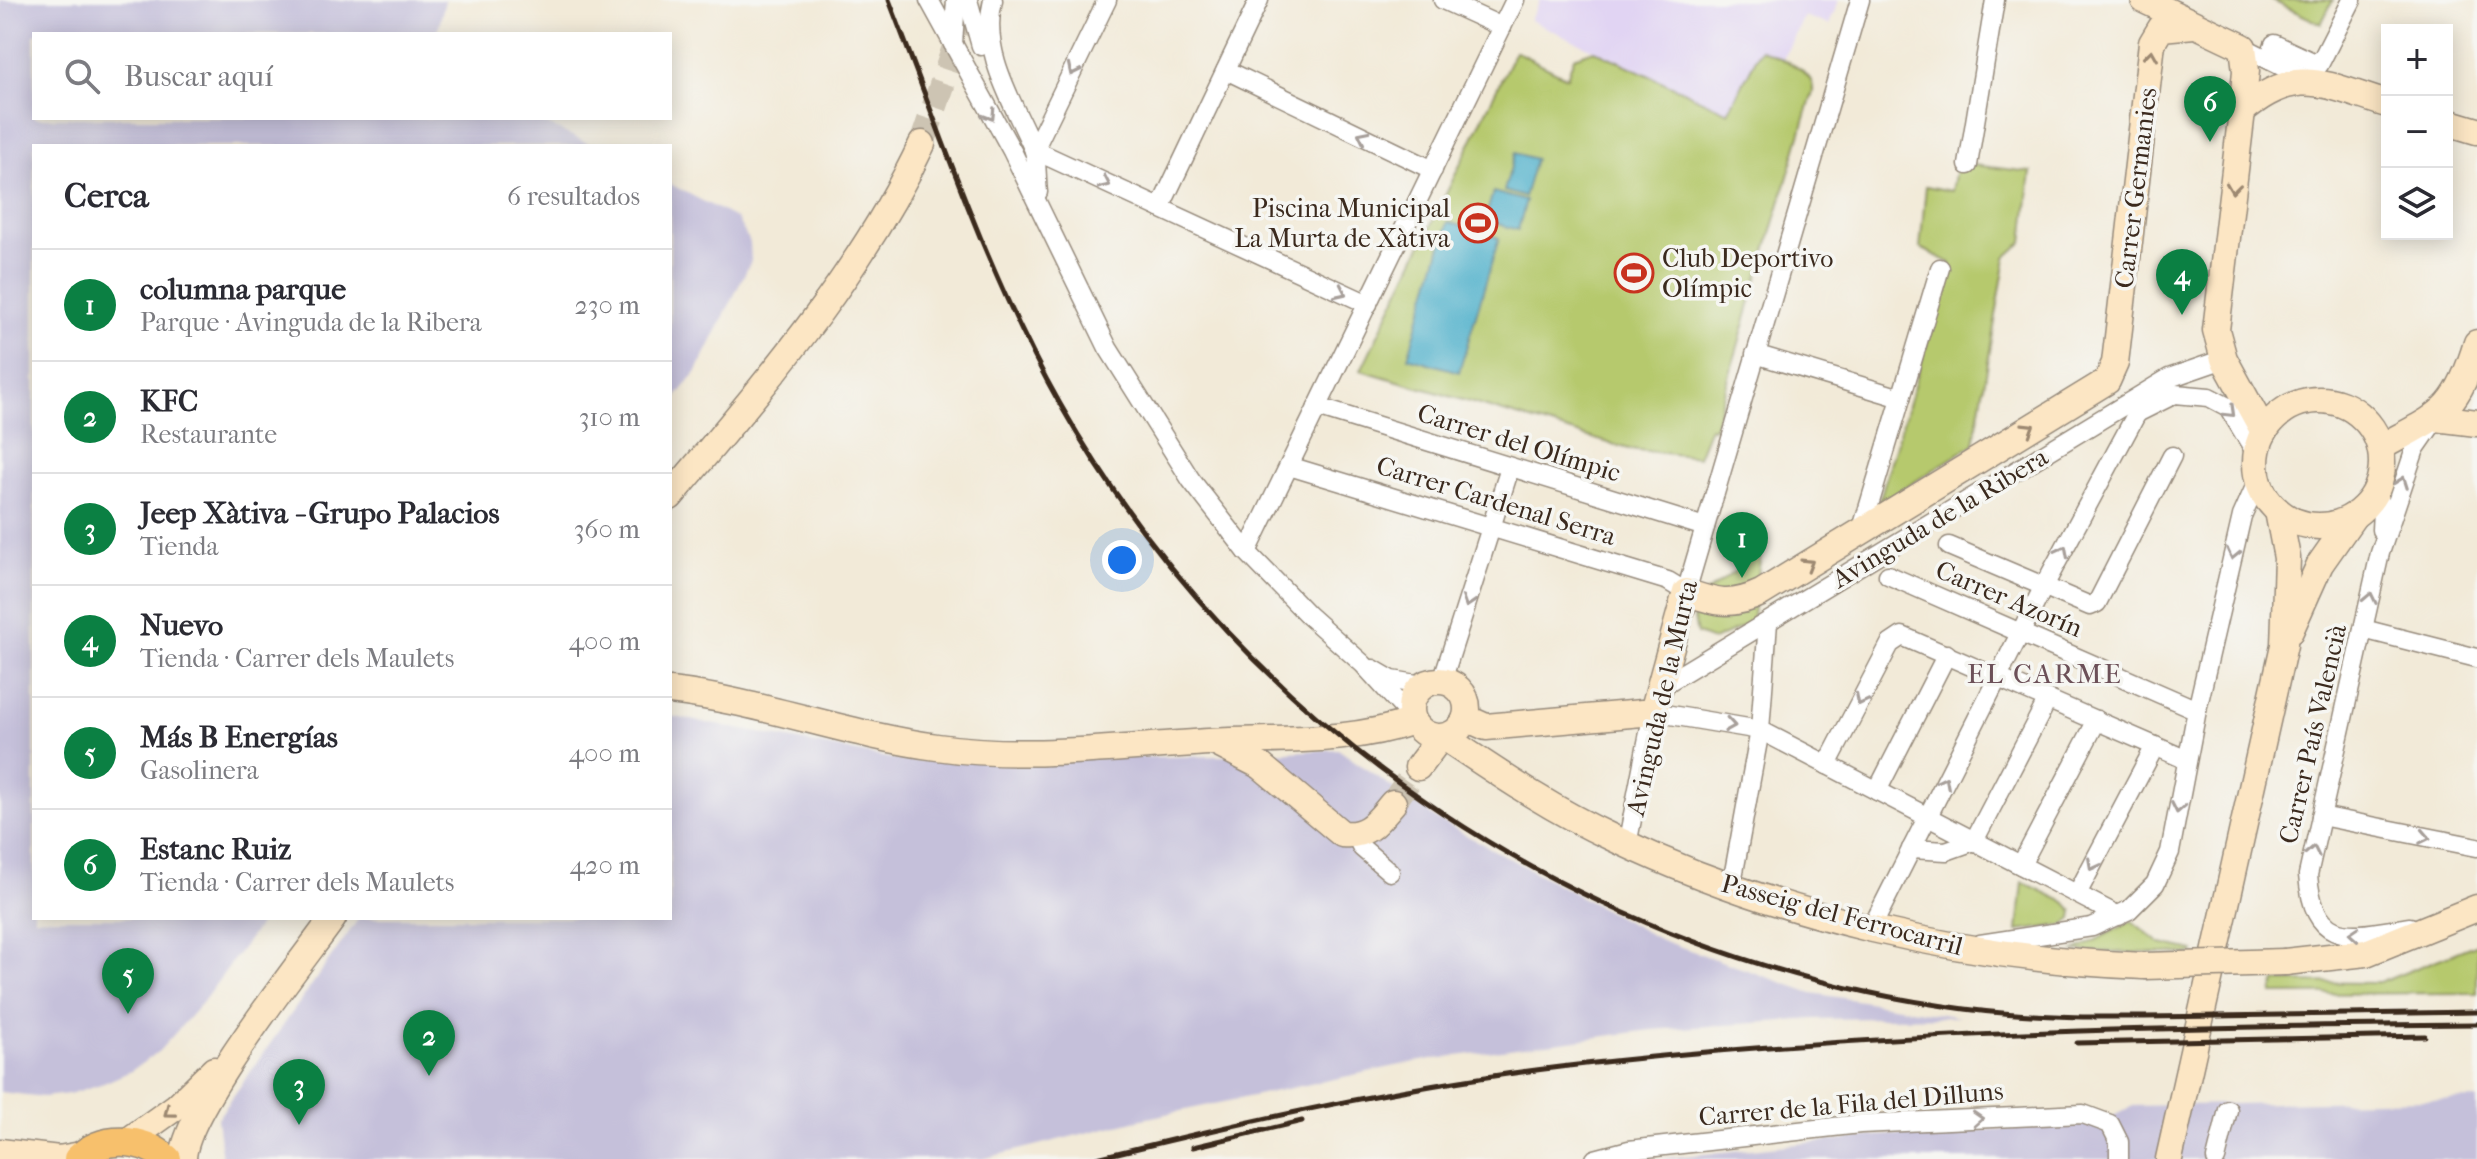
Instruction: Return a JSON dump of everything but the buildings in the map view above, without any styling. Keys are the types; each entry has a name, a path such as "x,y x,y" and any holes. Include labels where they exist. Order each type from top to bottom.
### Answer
{"main road":[{"path":"79,1157 112,1142 128,1141 145,1145 167,1159"}],"street":[{"name":"Passeig del Ferrocarril","path":"929,0 1007,143 1079,293 1143,409 1191,480 1247,552 1308,615 1363,664 1424,733 1442,737 1513,783 1627,845 1731,888 1872,927 2022,958 2144,966 2285,962 2366,953 2477,908"},
{"path":"952,46 956,0"},
{"path":"968,0 985,58 1003,82"},
{"name":"Passeig del Ferrocarril","path":"993,0 989,35 1003,82 1034,150 1042,214"},
{"path":"1107,0 1034,150 1368,304"},
{"path":"1160,208 1259,0"},
{"path":"1443,0 1502,27"},
{"path":"1247,552 1515,0"},
{"name":"Avinguda de la Murta","path":"1627,845 1653,712 1686,592 1860,0"},
{"path":"1968,165 1995,0"},
{"path":"2144,0 2194,25 2244,59 2381,102"},
{"path":"2272,50 2274,44 2319,65 2352,0"},
{"name":"Carrer Germanies","path":"2107,381 2115,363 2152,43 2161,28 2194,25"},
{"path":"1963,948 2080,929 2119,916 2148,893 2164,868 2242,516 2258,480 2260,443 2224,359 2216,330 2242,111 2244,59"},
{"path":"1226,70 1433,170"},
{"path":"2242,111 2278,85 2313,82"},
{"path":"2453,124 2477,131"},
{"path":"672,495 797,346 883,221 922,144"},
{"path":"1861,532 1940,268"},
{"path":"2380,553 2415,449 2436,418 2462,389 2477,343"},
{"path":"1755,354 1901,398"},
{"name":"Avinguda de la Ribera","path":"1660,687 2169,378 2224,359"},
{"name":"Avinguda de la Ribera","path":"1686,592 1725,605 1739,603 2107,381"},
{"path":"1872,927 2043,588 2126,428 2137,413 2175,394 2209,397 2228,407 2260,443"},
{"path":"2260,443 2275,417 2291,406 2309,400 2328,400 2361,416 2374,430 2383,462 2376,492 2353,517 2320,564 2284,645"},
{"name":"Carrer del Olímpic","path":"1317,407 1705,527"},
{"path":"2381,447 2436,418 2477,423"},
{"path":"1949,546 2083,606 2097,603 2172,456"},
{"name":"Carrer Cardenal Serra","path":"1289,466 1668,581 1686,592"},
{"path":"674,689 868,734 952,749 995,753 1322,738 1392,729 1412,720 1412,700 1433,683 1493,527 1510,468"},
{"path":"2169,1159 2284,645 2287,558 2278,511 2258,480"},
{"path":"2376,492 2382,510 2380,553"},
{"path":"2278,511 2295,522 2314,526 2334,525 2353,517"},
{"name":"Carrer País Valencià","path":"2380,553 2308,875 2310,904 2326,923 2344,935 2362,936 2440,922"},
{"name":"Carrer Azorín","path":"1888,575 2197,710"},
{"path":"1734,872 1760,730 1768,622"},
{"path":"2363,629 2477,658"},
{"path":"1827,765 1890,644 1898,637 1908,637 2187,760"},
{"path":"1877,791 1947,654"},
{"name":"Passeig del Ferrocarril","path":"1363,664 1392,680 1433,683 1463,694 1466,718 1513,783"},
{"path":"1911,849 1946,851 1974,841 2048,699"},
{"path":"1418,767 1442,737 1458,731 1466,718 1486,727 1653,712 1760,730 2119,916"},
{"path":"2021,865 2097,720"},
{"path":"1261,766 1271,753 1314,749 1322,738"},
{"path":"1213,742 1261,766 1342,834 1356,836 1370,830 1393,803"},
{"path":"2077,894 2155,746"},
{"path":"2321,816 2477,847"},
{"path":"1356,836 1362,848 1390,872"},
{"path":"183,1159 183,1147 195,1119 245,1040 332,920"},
{"path":"128,1141 177,1106 245,1040"},
{"path":"2216,1159 2228,1110"},
{"name":"Carrer de la Fila del Dilluns","path":"1595,1159 1629,1150 1860,1124 2083,1114 2110,1124 2119,1142 2119,1159"},
{"path":"0,1152 59,1159 79,1157"}],"shaded area":[{"path":"0,0 445,0 437,32 32,32 32,120 537,120 590,144 32,144 32,920 263,920 202,1003 158,1052 131,1071 69,1094 44,1097 0,1092"},
{"path":"1540,0 1839,0 1829,25 1804,16 1782,61 1760,50 1728,112 1530,20"},
{"path":"672,185 737,219 750,243 751,261 696,373 672,403"},
{"path":"672,716 904,761 1225,756 1338,749 1438,820 1661,940 1812,993 1960,1017 1814,1019 1651,1030 1420,1061 1138,1120 982,1159 222,1159 217,1119 358,920 672,920"},
{"path":"2477,1099 2477,1159 1658,1159 1872,1136 2098,1124 2133,1106"}],"green space":[{"path":"2271,0 2333,0 2321,24"},
{"name":"Club Deportivo Olímpic","path":"1761,49 1802,70 1812,83 1813,91 1714,428 1710,427 1698,457 1629,449 1361,370 1515,51 1567,77 1574,57 1594,50 1728,112"},
{"path":"1957,163 2031,172 2023,242 2006,257 1974,444 1878,505 1951,263 1920,248 1926,186 1952,191"},
{"path":"1761,552 1752,623 1713,640 1697,634 1691,604"},
{"path":"2023,882 2065,902 2073,911 2072,919 2064,925 2018,931"},
{"path":"2132,921 2161,944 2194,951 2193,954 2075,951"},
{"path":"2477,944 2477,993 2273,994 2275,982 2379,983"}],"water":[{"path":"1515,153 1535,159 1524,197 1504,191"},
{"path":"1493,192 1526,201 1518,230 1485,220"},
{"path":"1448,222 1499,238 1459,372 1408,357"}],"tunnel":[{"path":"922,144 971,0"},
{"path":"1393,803 1418,767"}],"railway":[{"path":"889,0 967,205 1010,306 1060,404 1137,523 1227,631 1329,728 1442,812 1563,883 1692,941 1826,983 1965,1009 2059,1016 2477,1012"},
{"path":"1093,1159 1383,1094 1560,1067 1674,1055 2018,1033 2477,1024"},
{"path":"2077,1043 2425,1036"},
{"path":"1193,1147 1302,1121"}],"place":[{"name":"Estanc Ruiz","path":"2210,142"},
{"name":"Piscina Municipal La Murta de Xàtiva","path":"1478,223"},
{"name":"Club Deportivo Olímpic","path":"1634,273"},
{"name":"Nuevo","path":"2182,315"},
{"name":"columna parque","path":"1742,578"},
{"name":"Más B Energías","path":"128,1014"},
{"name":"KFC","path":"429,1076"},
{"name":"Jeep Xàtiva - Grupo Palacios","path":"299,1125"}],"district":[{"name":"EL CARME","path":"2045,673"}]}
